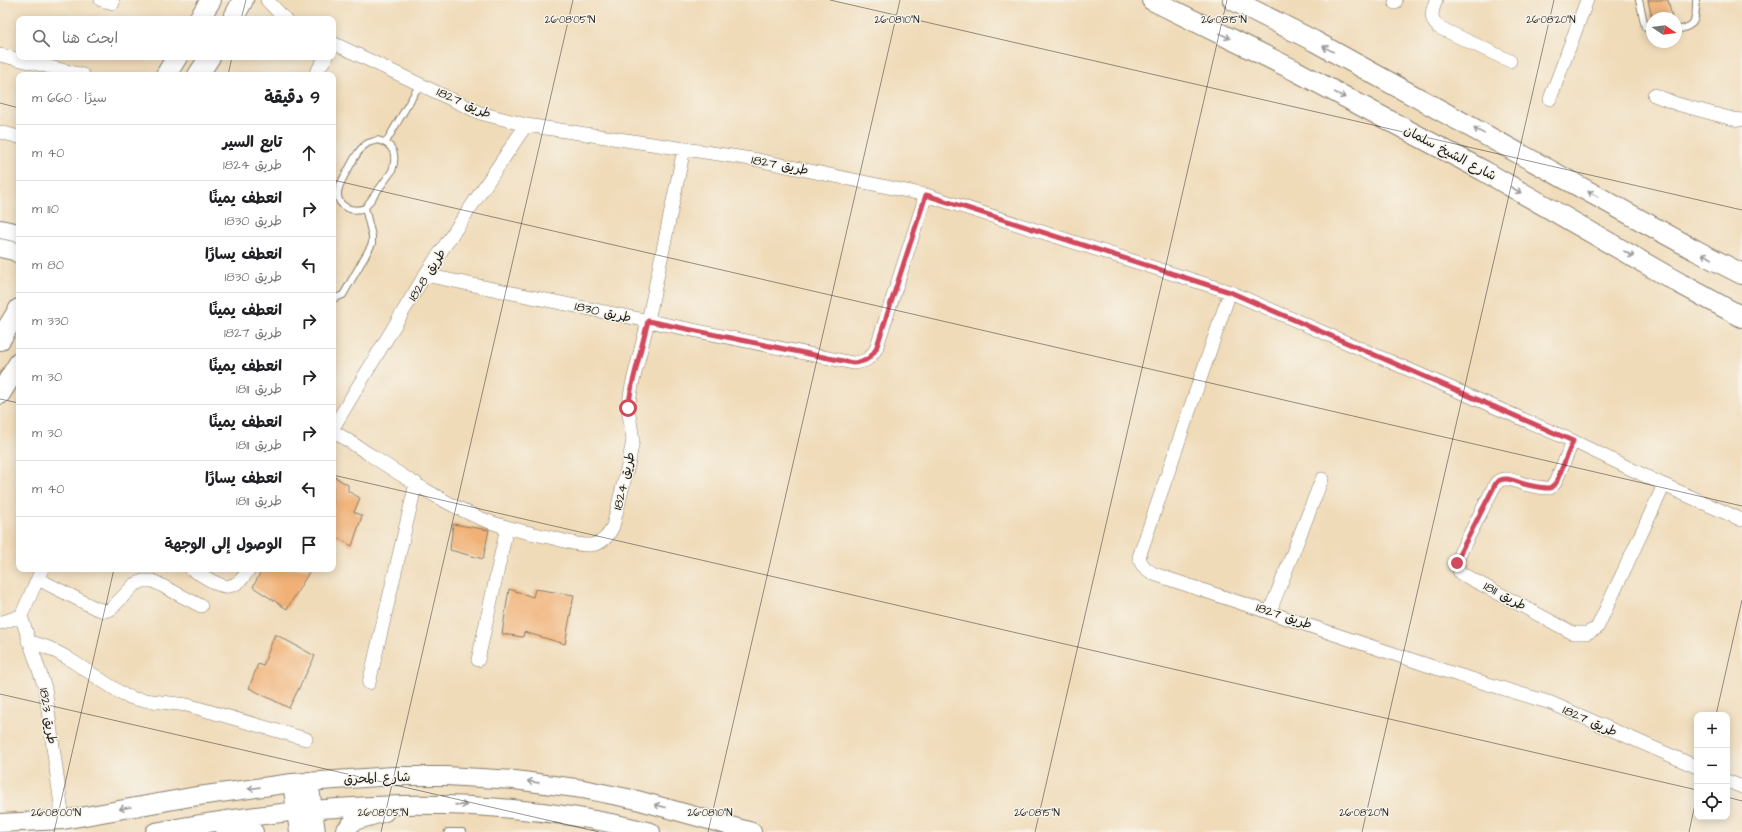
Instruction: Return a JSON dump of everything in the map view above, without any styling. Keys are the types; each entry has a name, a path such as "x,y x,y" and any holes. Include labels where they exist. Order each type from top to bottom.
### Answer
{"main road":[{"path":"201,16 211,0"},
{"path":"235,16 243,0"},
{"name":"شارع الشيخ سلمان","path":"1152,0 1296,71 1484,171 1681,284 1742,317"},
{"path":"1233,0 1314,41 1695,250 1742,274"},
{"path":"168,72 175,60"},
{"path":"200,72 208,60"},
{"path":"0,229 16,232"},
{"path":"0,248 16,252"},
{"path":"0,340 16,314"},
{"path":"0,394 16,369"},
{"name":"شارع المحرق","path":"0,823 63,820 191,797 301,782 393,776 438,776 515,780 583,789 637,800 752,832"},
{"path":"301,782 305,810 316,832"},
{"path":"344,832 354,821 364,817 422,804"},
{"name":"شارع المحرق","path":"155,832 204,823 305,810 422,804 513,809 575,816 651,832"},
{"path":"299,832 305,810"},
{"path":"204,823 254,832"}],"street":[{"path":"267,0 282,16"},
{"path":"1436,0 1431,15 1432,22 1438,28 1510,61"},
{"path":"1550,99 1587,0"},
{"name":"طريق 1827","path":"336,45 480,113 526,125 758,160 926,195 1230,292 1573,441 1664,485 1742,520"},
{"path":"0,55 16,59"},
{"path":"21,60 71,72"},
{"path":"317,72 324,60"},
{"path":"1654,95 1677,104 1742,120"},
{"name":"طريق 1828","path":"336,424 425,275 526,125"},
{"path":"0,132 16,136"},
{"name":"طريق 1824","path":"336,431 416,483 460,509 507,528 592,545 601,542 609,536 613,526 629,461 632,440 628,408 632,385 648,321 684,149"},
{"name":"طريق 1830","path":"425,275 853,363 864,362 871,357 876,349 926,195"},
{"name":"طريق 1827","path":"1230,292 1139,557 1145,568 1154,574 1270,611 1445,670 1551,703 1694,767"},
{"name":"طريق 1811","path":"1573,441 1556,483 1550,488 1528,485 1506,478 1499,480 1496,483 1460,553 1457,563 1460,572 1573,633 1587,633 1597,628 1664,485"},
{"path":"1270,611 1322,479"},
{"path":"369,683 416,483"},
{"path":"478,660 507,528"},
{"path":"196,572 219,585 229,587 238,584 247,572"},
{"path":"0,623 21,616 40,574 95,608 104,610 111,609 134,585 143,581 153,581 201,606"},
{"name":"طريق 1823","path":"21,616 28,641 45,688 63,820"},
{"path":"28,641 66,657 124,695 136,699 188,705 306,739"},
{"path":"1730,782 1742,787"}],"lane":[{"path":"1639,0 1646,30"},
{"path":"1682,29 1693,24 1696,15 1696,0"},
{"path":"386,142 420,84"},
{"path":"373,141 386,142 393,150 394,164 392,172 365,208 352,210 345,207 340,201 338,194 339,185 362,148 369,142 373,141"},
{"path":"336,298 342,295 372,244 372,236 365,208"},
{"path":"448,832 462,832"}],"building":[{"path":"1648,0 1668,0 1671,12 1651,12"},
{"path":"336,478 348,485 348,491 360,498 354,512 362,516 352,546 336,537"},
{"path":"453,524 489,530 483,559 450,550"},
{"path":"260,572 309,572 287,609 253,587"},
{"path":"509,589 533,597 535,589 574,595 565,644 524,632 523,637 502,634"},
{"path":"275,634 315,656 289,708 249,688 258,664 263,666"}],"route":[{"path":"628,408 632,385 648,321 853,363 864,362 871,357 876,349 926,195 1230,292 1573,441 1556,483 1550,488 1541,488 1506,478 1499,480 1496,483 1460,553 1457,563"}]}
